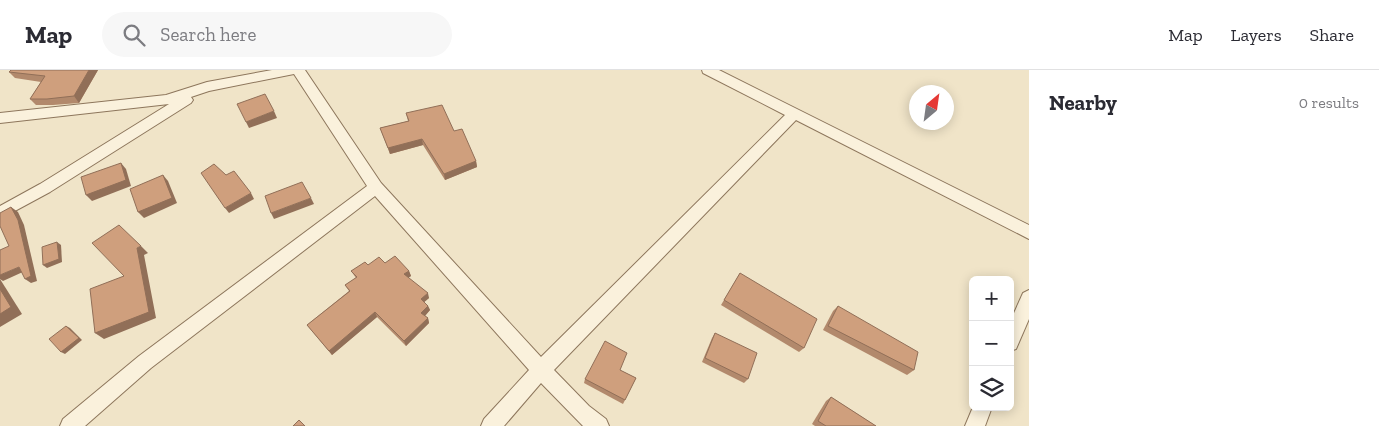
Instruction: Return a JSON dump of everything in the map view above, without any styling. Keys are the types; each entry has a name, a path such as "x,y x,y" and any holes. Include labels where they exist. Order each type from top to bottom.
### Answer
{"street":[{"path":"0,213 45,188 207,87 226,70"},
{"path":"0,118 167,100 207,87 297,70 376,187 541,370 582,413 598,426"},
{"path":"708,70 1029,232"},
{"path":"491,426 541,370 795,113"},
{"path":"70,426 145,362 376,187"},
{"path":"1014,334 1029,298"},
{"path":"975,426 981,411"}],"building":[{"path":"11,70 89,70 74,96 30,99 45,76 9,72"},
{"path":"265,94 274,111 246,122 237,104"},
{"path":"442,105 454,131 462,129 476,161 444,174 422,139 388,148 380,128 409,121 406,113"},
{"path":"121,163 126,180 86,195 81,177"},
{"path":"214,164 226,175 234,171 251,193 225,208 201,173"},
{"path":"163,175 172,198 138,212 130,189"},
{"path":"302,182 311,198 271,213 265,196"},
{"path":"11,207 18,220 31,276 25,279 19,267 0,275 0,250 9,246 0,226 0,213"},
{"path":"119,225 141,246 137,248 149,312 95,333 90,289 124,276 92,243"},
{"path":"57,242 59,259 43,265 42,247"},
{"path":"395,256 409,271 404,274 428,293 421,299 428,306 421,313 428,318 404,341 375,312 329,351 307,325 350,291 345,285 357,277 351,271 365,262 368,265 379,257 385,263"},
{"path":"740,273 817,319 804,348 724,300"},
{"path":"0,289 11,307 0,314"},
{"path":"838,306 918,352 914,370 828,326"},
{"path":"66,326 79,338 61,352 49,339"},
{"path":"715,333 757,353 748,379 705,358"},
{"path":"605,341 627,353 620,370 636,378 625,400 585,379"},
{"path":"831,397 876,426 826,426 818,421"},
{"path":"299,420 305,426 293,426"}]}
